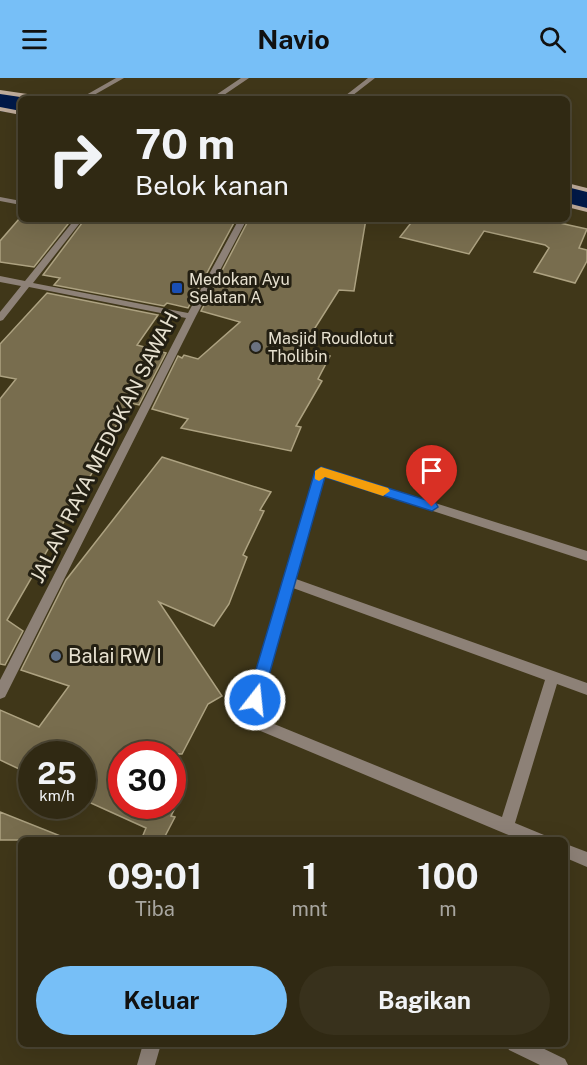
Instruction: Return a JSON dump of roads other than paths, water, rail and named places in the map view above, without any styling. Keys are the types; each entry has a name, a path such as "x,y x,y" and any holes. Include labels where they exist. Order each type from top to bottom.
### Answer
{"street":[{"path":"88,96 121,78"},
{"path":"218,96 246,78"},
{"path":"348,96 372,78"},
{"path":"0,92 27,96"},
{"path":"0,110 18,113"},
{"path":"570,186 587,190"},
{"path":"0,199 18,202"},
{"path":"570,206 587,210"},
{"path":"0,318 77,222"},
{"name":"JALAN RAYA MEDOKAN SAWAH","path":"0,693 191,316 241,222"},
{"path":"0,279 191,316"},
{"path":"531,837 249,720 321,471 587,556"},
{"path":"289,581 587,689"},
{"path":"506,827 553,676"},
{"path":"568,852 587,860"},
{"path":"146,1065 151,1047"},
{"path":"521,1047 559,1065"}],"waterway":[{"path":"0,102 18,105"},
{"path":"570,196 587,200"}],"place":[{"name":"Medokan Ayu Selatan A","path":"177,288"},
{"name":"Masjid Roudlotut Tholibin","path":"256,347"},
{"name":"Balai RW I","path":"56,656"}]}
